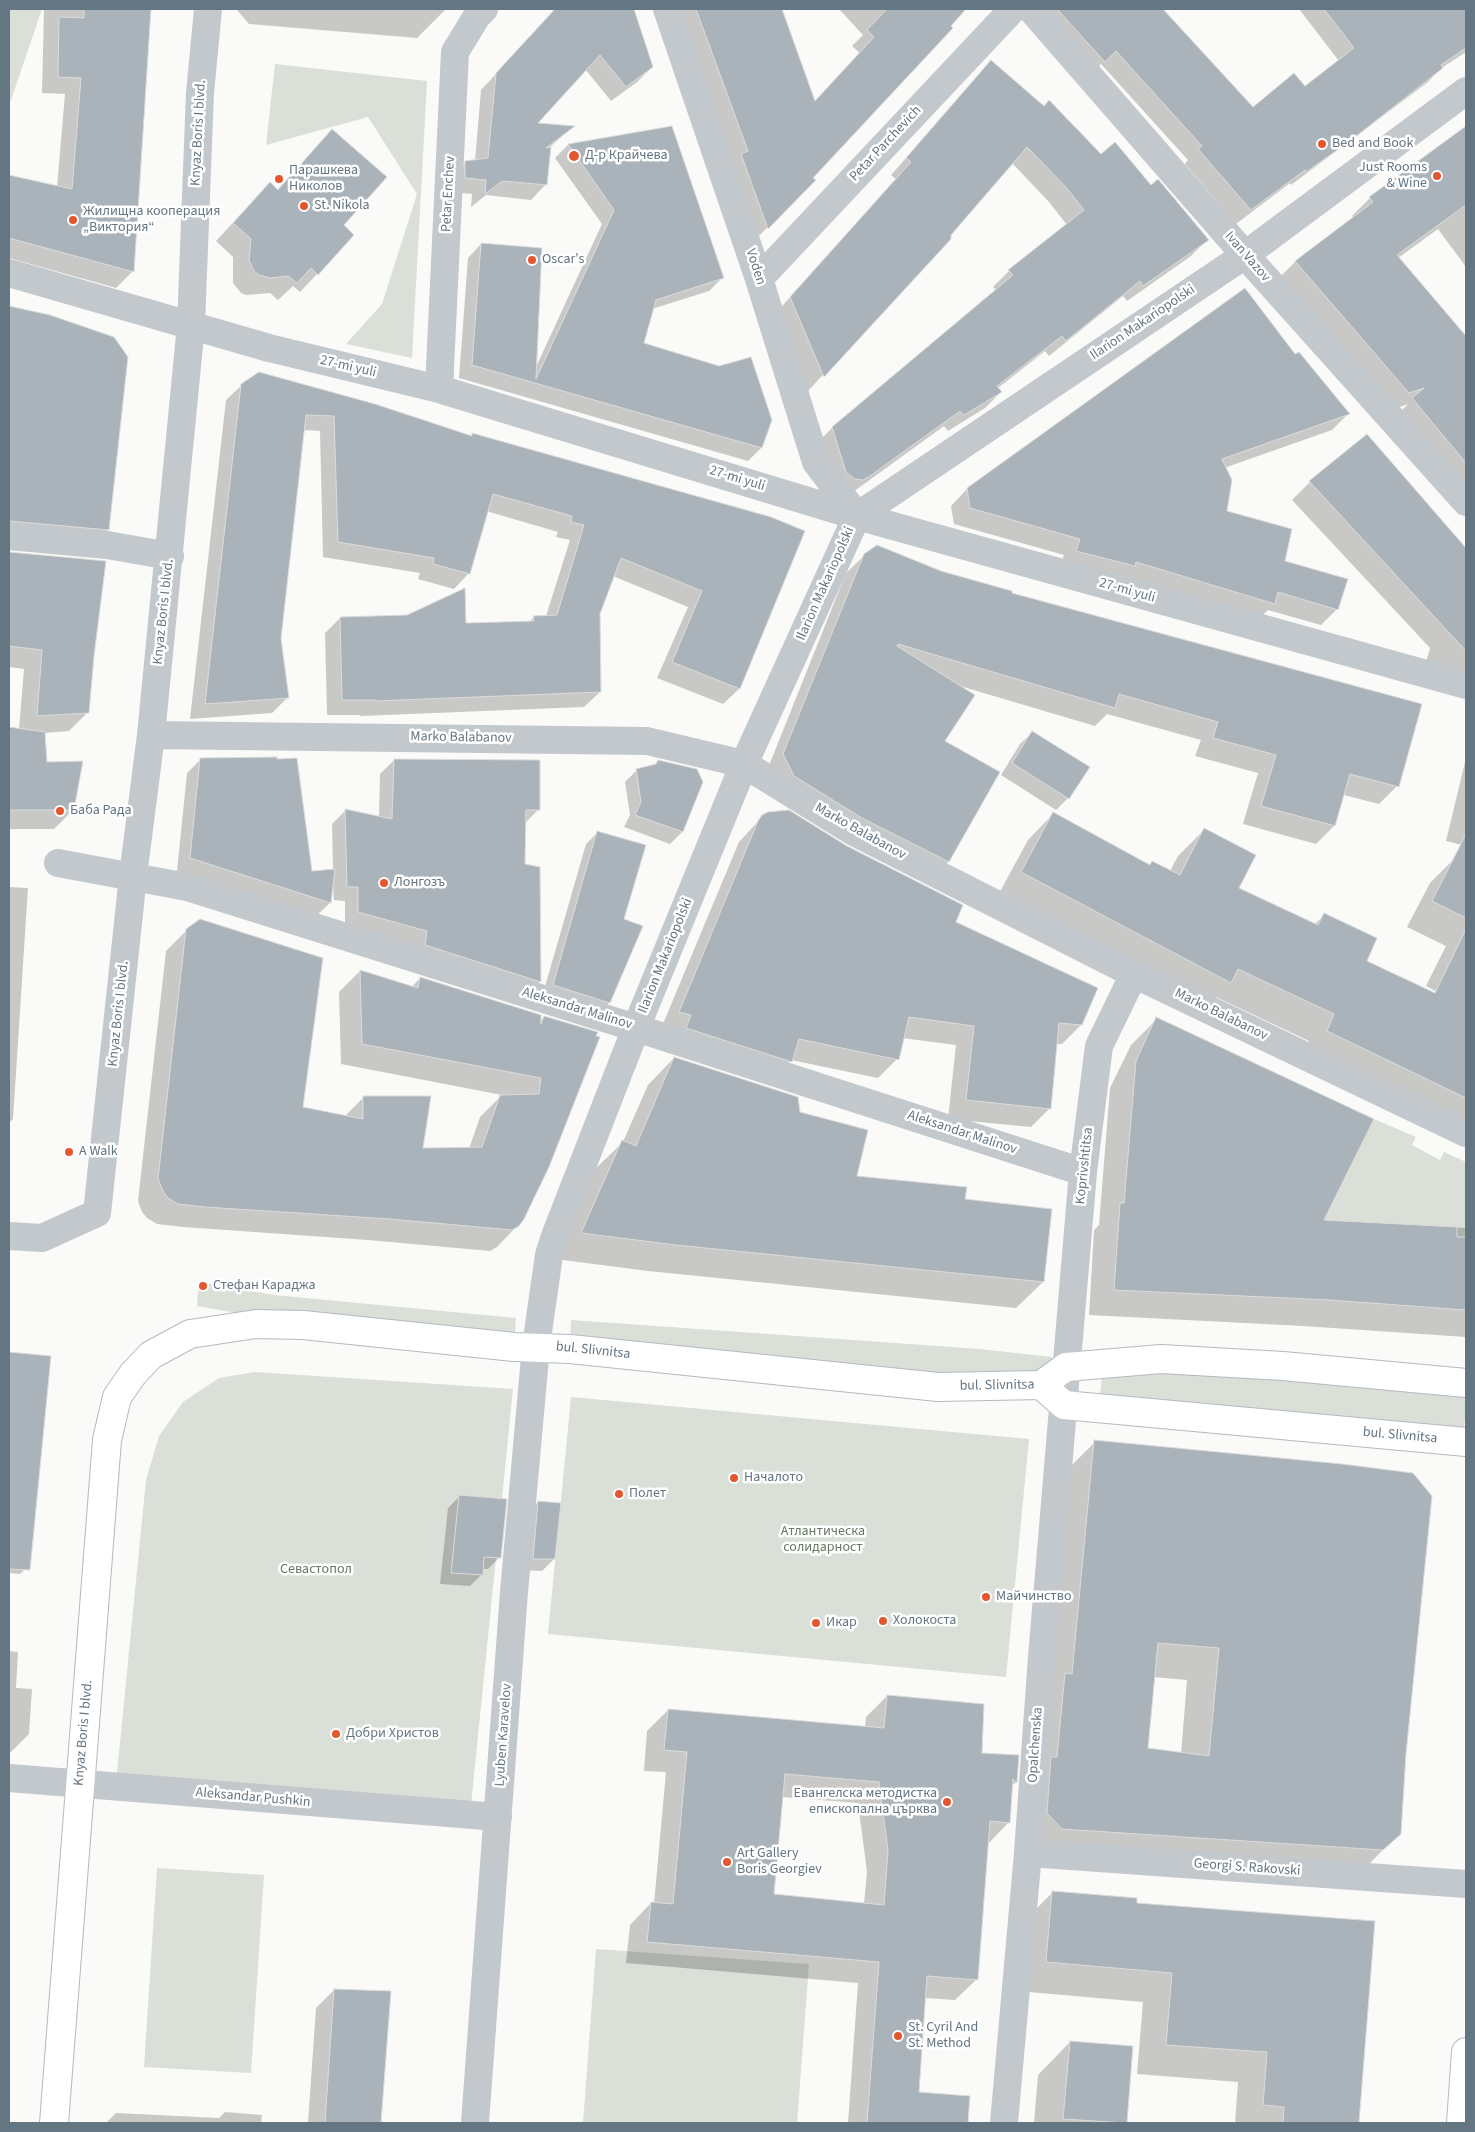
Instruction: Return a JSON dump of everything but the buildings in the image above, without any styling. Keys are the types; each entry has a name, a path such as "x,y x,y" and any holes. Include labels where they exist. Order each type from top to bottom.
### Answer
{"main road":[{"name":"bul. Slivnitsa","path":"151,1355 190,1334 256,1324 303,1325 514,1347 536,1346 938,1387 1041,1386 1066,1367"},
{"name":"Knyaz Boris I blvd.","path":"54,2123 107,1440 117,1397 133,1374 151,1355"},
{"path":"1066,1367 1161,1359 1283,1366 1466,1383"},
{"name":"bul. Slivnitsa","path":"1041,1386 1064,1405 1466,1442"},
{"path":"1460,2123 1466,2052"}],"street":[{"name":"Knyaz Boris I blvd.","path":"9,1236 42,1238 97,1213 170,556 191,325 200,93 208,9"},
{"name":"Petar Enchev","path":"439,389 455,52 477,16 484,9"},
{"name":"Voden","path":"667,9 759,279 816,462 857,516"},
{"name":"Petar Parchevich","path":"759,279 1013,9"},
{"name":"Ivan Vazov","path":"1031,9 1245,255 1466,502"},
{"name":"Ilarion Makariopolski","path":"536,1346 549,1255 554,1236 636,1028 744,764 857,516 1245,255 1466,91"},
{"name":"27-mi yuli","path":"9,273 269,348 439,389 857,516 1466,685"},
{"path":"9,536 90,543 170,556"},
{"name":"Marko Balabanov","path":"151,735 204,734 647,740 744,764 854,832 1134,974 1466,1133"},
{"name":"Aleksandar Malinov","path":"58,863 187,887 636,1028 1083,1172"},
{"name":"Koprivshtitsa","path":"1066,1367 1083,1172 1099,1046 1134,974"},
{"name":"Lyuben Karavelov","path":"475,2123 514,1592 536,1346"},
{"name":"Opalchenska","path":"1004,2123 1028,1853 1066,1367"},
{"name":"Aleksandar Pushkin","path":"9,1778 80,1786 498,1817"},
{"name":"Georgi S. Rakovski","path":"1028,1853 1466,1884"}],"green space":[{"path":"9,9 42,9 9,106"},
{"path":"275,64 427,81 412,358 346,344 382,304 417,194 368,117 266,145"},
{"path":"1374,1119 1416,1137 1412,1145 1440,1160 1444,1152 1466,1162 1466,1237 1457,1237 1457,1227 1324,1220"},
{"path":"199,1282 274,1295 516,1318 514,1347 256,1324 231,1312 197,1306"},
{"path":"571,1320 980,1349 1052,1357 1053,1377 1041,1385 570,1349"},
{"path":"1104,1364 1466,1383 1466,1412 1462,1442 1098,1408"},
{"name":"Севастопол","path":"255,1372 513,1389 471,1805 117,1773 146,1480 159,1436 183,1402 219,1378"},
{"name":"Атлантическа солидарност","path":"571,1397 1029,1439 1006,1677 548,1634"},
{"path":"157,1868 264,1875 251,2073 144,2067"},
{"path":"596,1949 809,1964 797,2123 583,2123"}],"place":[{"name":"Bed and Book","path":"1322,144"},
{"name":"Д-р Крайчева","path":"574,156"},
{"name":"Just Rooms & Wine","path":"1437,176"},
{"name":"Парашкева Николов","path":"279,179"},
{"name":"St. Nikola","path":"304,206"},
{"name":"Жилищна кооперация „Виктория“","path":"73,220"},
{"name":"Oscar's","path":"532,260"},
{"name":"Баба Рада","path":"60,811"},
{"name":"Лонгозъ","path":"384,883"},
{"name":"A Walk","path":"69,1152"},
{"name":"Стефан Караджа","path":"203,1286"},
{"name":"Началото","path":"734,1478"},
{"name":"Полет","path":"619,1494"},
{"name":"Майчинство","path":"986,1597"},
{"name":"Холокоста","path":"883,1621"},
{"name":"Икар","path":"816,1623"},
{"name":"Добри Христов","path":"336,1734"},
{"name":"Евангелска методистка епископална църква","path":"947,1802"},
{"name":"Art Gallery Boris Georgiev","path":"727,1862"},
{"name":"St. Cyril And St. Method","path":"898,2036"}]}
